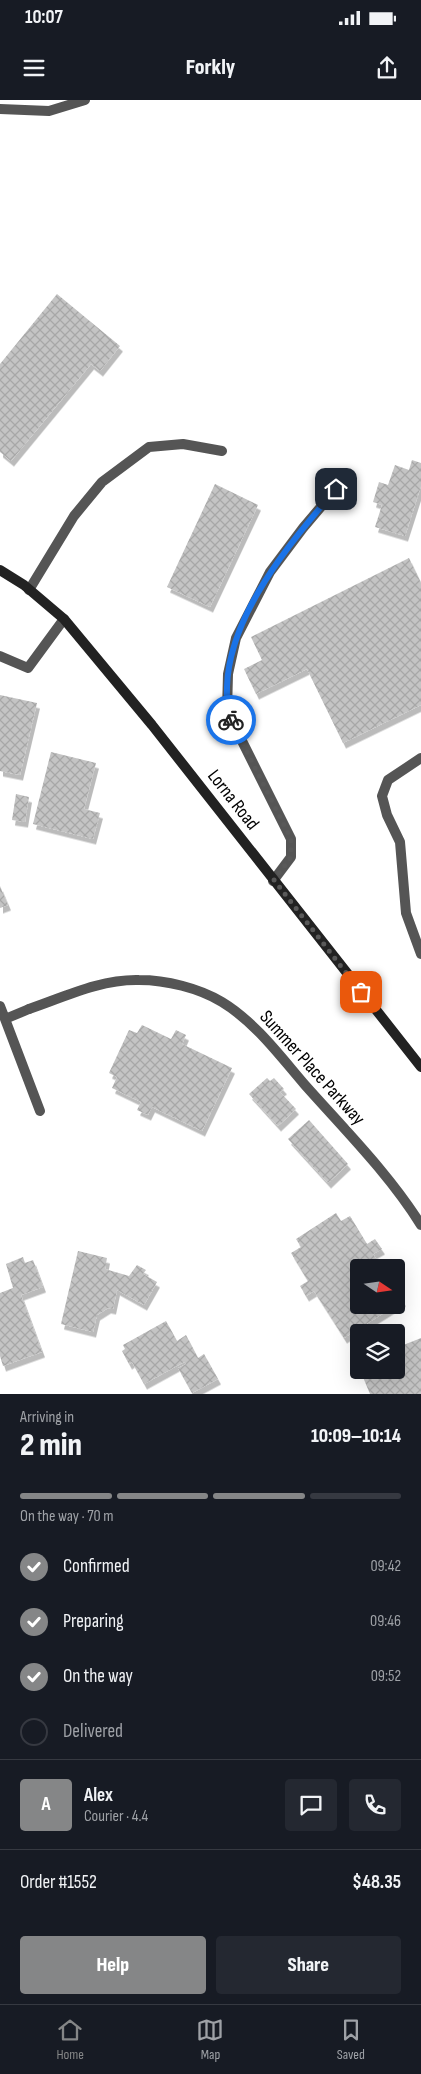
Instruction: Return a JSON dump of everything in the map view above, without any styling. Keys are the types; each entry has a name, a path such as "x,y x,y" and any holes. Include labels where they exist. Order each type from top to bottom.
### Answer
{"street":[{"path":"0,110 49,111 85,100"},
{"path":"29,590 74,516 102,482 149,447 183,444 222,451"},
{"path":"274,880 291,857 291,839 227,712 228,674 236,638 270,572 303,528 336,489"},
{"name":"Lorna Road","path":"0,570 29,590 64,619 152,725 421,1067"},
{"path":"0,656 28,668 64,619"},
{"path":"421,758 388,780 382,796 387,815 400,842 406,913 421,954"},
{"name":"Summer Place Parkway","path":"5,1019 29,1008 103,984 138,980 163,982 192,989 222,1002 260,1034 377,1168 421,1225"},
{"path":"0,1006 40,1111"}],"building":[{"path":"57,294 120,346 100,371 91,364 11,461 0,452 0,364"},
{"path":"412,460 421,463 421,486 405,536 375,527 382,505 373,502 379,482 388,485 395,465 409,470"},
{"path":"215,484 258,505 210,607 167,587"},
{"path":"409,558 421,583 421,705 343,743 307,669 256,694 244,669 262,660 251,637"},
{"path":"0,695 37,703 20,775 0,771"},
{"path":"51,752 96,763 84,809 100,813 93,839 33,824"},
{"path":"16,794 29,797 25,822 12,820"},
{"path":"0,886 8,905 0,908"},
{"path":"142,1025 171,1039 176,1030 186,1035 182,1044 232,1068 202,1131 152,1107 148,1115 137,1110 141,1102 112,1088 117,1077 109,1073 129,1030 137,1033"},
{"path":"267,1078 270,1081 274,1078 284,1089 280,1092 296,1109 278,1126 249,1094"},
{"path":"309,1120 348,1164 328,1183 288,1139"},
{"path":"336,1213 341,1221 350,1216 367,1244 375,1239 382,1249 373,1254 376,1259 350,1259 350,1314 382,1314 366,1324 350,1324 350,1334 344,1338 314,1291 306,1296 300,1286 308,1281 291,1253 301,1247 296,1239"},
{"path":"78,1251 107,1258 105,1269 129,1276 137,1265 146,1270 143,1274 157,1282 144,1305 117,1290 113,1309 108,1308 97,1315 93,1332 61,1324"},
{"path":"23,1257 25,1263 33,1260 43,1287 21,1295 42,1352 3,1366 0,1356 0,1293 13,1288 6,1264"},
{"path":"166,1321 177,1341 186,1335 198,1358 204,1354 218,1379 192,1393 178,1368 186,1364 184,1362 144,1384 132,1362 129,1364 122,1351 125,1349 123,1345"},
{"path":"421,1338 421,1394 370,1394 364,1379 405,1379 405,1344"}],"way so far":[{"path":"231,720 291,839 291,857 274,880 361,992"}],"route":[{"path":"231,720 227,712 228,674 236,638 270,572 303,528 336,489"}]}
